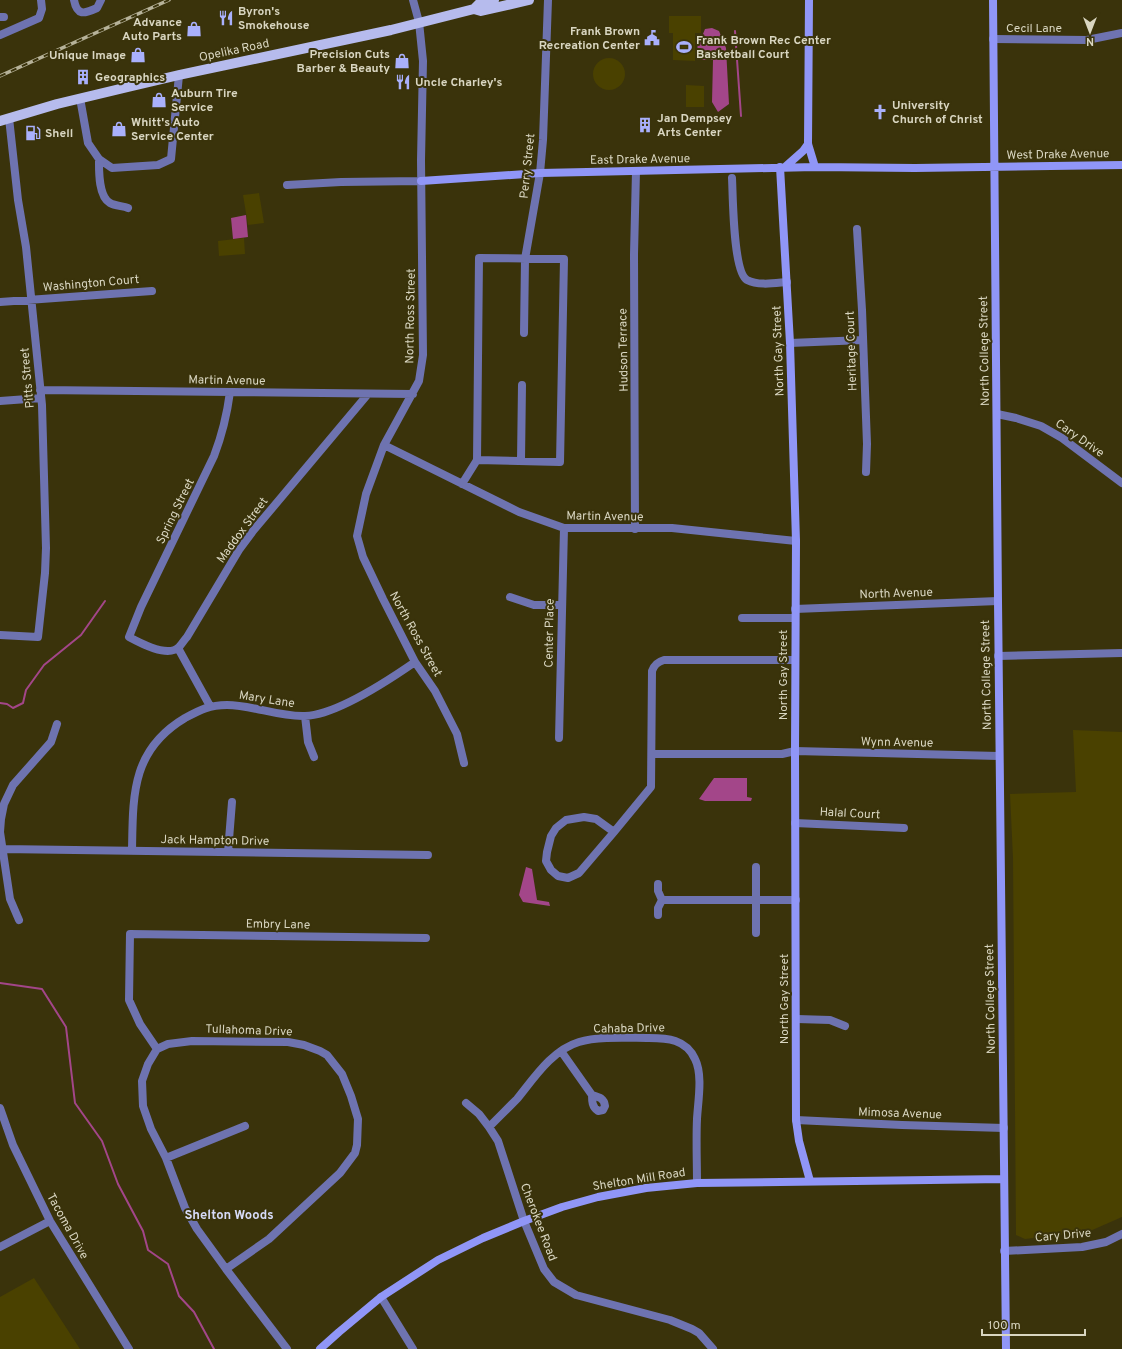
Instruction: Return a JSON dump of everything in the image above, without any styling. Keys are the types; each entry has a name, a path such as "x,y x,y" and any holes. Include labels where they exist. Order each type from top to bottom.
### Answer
{"main road":[{"name":"Opelika Road","path":"474,9 480,3 494,0"},
{"name":"Opelika Road","path":"4,120 57,104 179,74 391,30 474,9 481,11 529,0"}],"street":[{"path":"0,35 39,18 42,10 41,0"},
{"path":"74,0 76,9 85,13 97,8 101,1"},
{"name":"North Ross Street","path":"413,0 419,22 423,61 421,181 422,355 420,381 384,445 366,494 357,536 363,557 415,662 435,691 457,734 464,763"},
{"name":"Perry Street","path":"524,333 525,259 540,173 543,140 548,0"},
{"path":"809,0 808,144 815,167"},
{"name":"North College Street","path":"993,0 998,656 1006,1349"},
{"name":"Cecil Lane","path":"993,39 1088,40 1122,33"},
{"path":"80,98 88,143 99,158 112,168 158,165 171,159 179,74"},
{"name":"Pitts Street","path":"0,635 38,637 45,573 46,548 41,394 32,300 26,247 4,120"},
{"path":"782,167 803,152 808,144"},
{"path":"99,158 99,179 102,194 109,203 128,208"},
{"name":"West Drake Avenue","path":"994,166 1122,165"},
{"name":"East Drake Avenue","path":"288,185 341,182 421,181 540,173 782,167 915,168 994,166"},
{"name":"North Gay Street","path":"782,167 790,342 796,541 796,1120 799,1141 810,1181"},
{"name":"Hudson Terrace","path":"636,171 634,254 636,529"},
{"path":"732,178 737,256 741,272 746,279 754,283 762,284 787,282"},
{"name":"Heritage Court","path":"857,229 867,444 866,472"},
{"path":"462,484 477,460 479,258 564,259 560,462 477,460"},
{"name":"Washington Court","path":"0,302 152,291"},
{"path":"790,342 862,340"},
{"path":"521,460 522,385"},
{"name":"Martin Avenue","path":"0,401 41,394 230,392 413,394"},
{"name":"Spring Street","path":"178,648 169,651 162,650 145,645 129,637 141,607 214,456 227,416 230,392"},
{"name":"Maddox Street","path":"178,648 187,637 239,550 253,531 368,394"},
{"name":"Cary Drive","path":"997,414 1041,426 1062,438 1122,483"},
{"name":"Martin Avenue","path":"384,445 519,512 564,528 672,528 796,541"},
{"name":"Center Place","path":"559,738 564,528"},
{"path":"510,597 534,605 562,605"},
{"name":"North Avenue","path":"795,609 998,601"},
{"path":"742,618 795,618"},
{"path":"178,648 210,706"},
{"path":"998,656 1122,653"},
{"path":"614,832 596,819 584,817 566,820 556,828 551,836 546,861 551,870 558,876 568,878 579,873 614,832 651,787 652,671 658,662 664,660 795,660"},
{"name":"Mary Lane","path":"132,851 133,801 137,777 146,755 160,737 179,722 199,710 210,706 243,706 283,714 305,716 324,712 346,703 389,680 415,662"},
{"path":"305,716 308,742 314,757"},
{"path":"19,920 10,899 2,849 0,819 4,804 13,785 50,742 57,724"},
{"name":"Wynn Avenue","path":"652,754 782,754 795,751 1000,756"},
{"path":"228,852 232,802"},
{"name":"Halal Court","path":"795,823 904,828"},
{"name":"Jack Hampton Drive","path":"2,849 428,855"},
{"path":"756,867 756,933"},
{"path":"658,884 658,890 662,900 658,908 658,916"},
{"path":"662,900 796,900"},
{"name":"Embry Lane","path":"157,1049 140,1024 129,1000 130,934 426,938"},
{"path":"797,1019 830,1020 845,1026"},
{"name":"Cahaba Drive","path":"489,1127 547,1063 561,1051 579,1041 603,1038 676,1040 690,1050 695,1057 699,1073 697,1183"},
{"name":"Tullahoma Drive","path":"157,1049 168,1044 192,1041 288,1042 304,1045 320,1050 327,1055 342,1074 351,1096 358,1119 357,1145 355,1153 340,1173 269,1239 226,1269"},
{"path":"157,1049 144,1072 142,1081 144,1106 151,1129 166,1158 185,1208 197,1229 287,1349"},
{"path":"561,1051 592,1095"},
{"name":"Cherokee Road","path":"466,1103 479,1114 498,1141 524,1221 544,1269 554,1282 576,1295 670,1320 685,1326 699,1333 713,1349"},
{"name":"Tacoma Drive","path":"0,1108 13,1145 50,1221 129,1349"},
{"name":"Mimosa Avenue","path":"796,1120 902,1126 1004,1128"},
{"path":"166,1158 245,1126"},
{"name":"Shelton Mill Road","path":"320,1349 381,1297 438,1260 483,1238 524,1221 562,1207 598,1197 646,1188 697,1183 1004,1179"},
{"path":"0,1247 50,1221"},
{"name":"Cary Drive","path":"1004,1252 1082,1247 1106,1242 1122,1234"},
{"path":"381,1297 413,1349"}],"shaded area":[{"name":"Frank Brown Rec Center Basketball Court","path":"669,16 701,16 701,33 695,33 695,61 673,60 673,33 669,33"},
{"path":"712,28 719,31 726,48 729,104 718,112 712,102 713,60 697,60 698,34 703,34 705,29"},
{"path":"606,58 612,58 622,65 625,74 624,80 618,87 612,90 606,90 596,83 593,77 593,71 600,61"},
{"path":"686,85 704,86 704,107 686,107"},
{"path":"259,193 264,223 248,225 243,195"},
{"path":"246,215 248,237 233,239 231,218"},
{"path":"244,238 245,254 219,256 218,241"},
{"path":"1073,730 1122,732 1122,1217 1090,1231 1025,1239 1016,1235 1013,858 1010,794 1076,792"},
{"path":"714,778 747,778 747,797 752,798 751,801 705,801 699,799"},
{"path":"526,867 532,869 537,900 549,902 550,906 523,902 519,895"},
{"path":"34,1278 80,1349 0,1349 0,1297"}],"waterway":[{"path":"735,31 741,116"},
{"path":"0,703 7,704 13,708 23,703 26,690 44,665 81,635 105,601"},
{"path":"0,983 42,989 66,1027 75,1103 102,1141 118,1184 143,1231 148,1250 168,1264 179,1296 194,1312 214,1349"}],"railway":[{"path":"0,76 169,0"}],"place":[{"name":"Byron's Smokehouse","path":"226,18"},
{"name":"Advance Auto Parts","path":"194,29"},
{"name":"Frank Brown Recreation Center","path":"652,38"},
{"name":"Frank Brown Rec Center Basketball Court","path":"684,47"},
{"name":"Unique Image","path":"138,55"},
{"name":"Precision Cuts Barber & Beauty","path":"402,61"},
{"name":"Geographics","path":"83,77"},
{"name":"Uncle Charley's","path":"403,82"},
{"name":"Auburn Tire Service","path":"159,100"},
{"name":"University Church of Christ","path":"880,112"},
{"name":"Jan Dempsey Arts Center","path":"645,125"},
{"name":"Whitt's Auto Service Center","path":"119,129"},
{"name":"Shell","path":"33,133"}],"district":[{"name":"Shelton Woods","path":"229,1214"}]}
